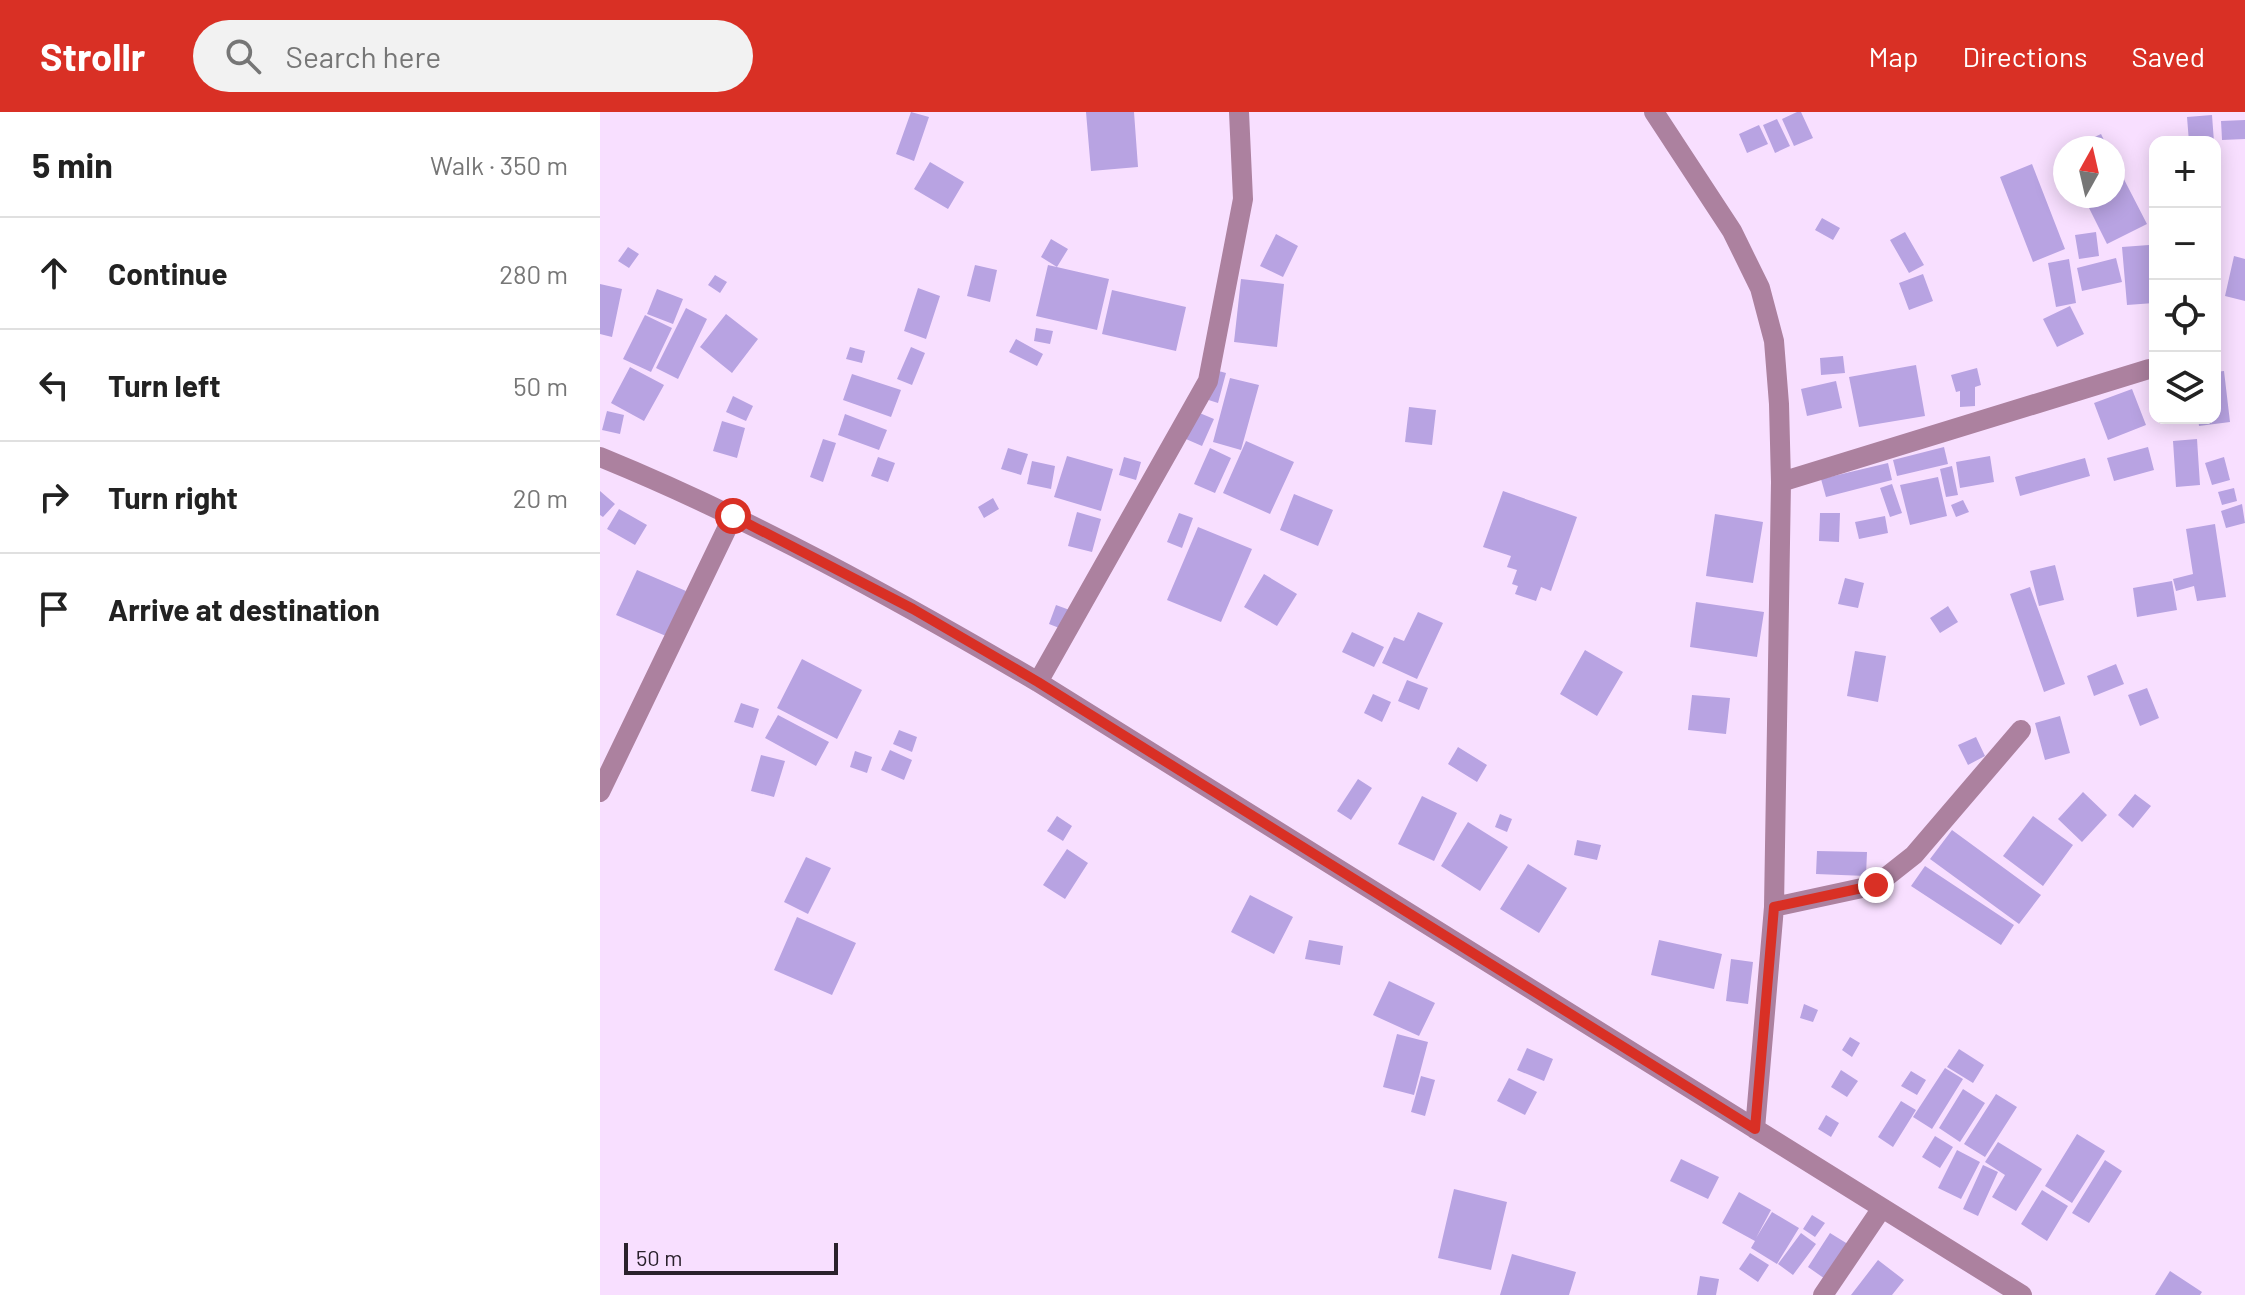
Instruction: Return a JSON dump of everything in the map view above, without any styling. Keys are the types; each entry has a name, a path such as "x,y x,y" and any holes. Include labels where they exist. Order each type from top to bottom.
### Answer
{"street":[{"path":"1038,682 1208,381 1243,199 1239,112"},
{"path":"1654,112 1732,231 1760,288 1774,341 1781,482 1774,907 1755,1129"},
{"path":"1781,482 2149,369"},
{"path":"600,457 670,485 733,516 913,609 1038,682 2022,1295"},
{"path":"600,792 733,516"},
{"path":"1774,907 1876,885 1914,855 2021,730"},
{"path":"1823,1295 1882,1208"}],"building":[{"path":"911,112 929,117 914,161 896,154"},
{"path":"1086,112 1134,112 1138,167 1091,171"},
{"path":"1801,112 1813,138 1794,146 1782,119"},
{"path":"2212,115 2214,136 2189,136 2187,117"},
{"path":"1777,119 1790,146 1775,153 1763,125"},
{"path":"2245,120 2245,139 2222,140 2221,121"},
{"path":"1759,125 1768,144 1747,153 1739,134"},
{"path":"930,162 964,182 948,209 914,189"},
{"path":"2032,164 2065,249 2033,262 2000,177"},
{"path":"2125,181 2147,224 2107,244 2089,208 2125,208"},
{"path":"1822,218 1840,228 1833,240 1815,230"},
{"path":"1905,232 1924,265 1909,273 1890,240"},
{"path":"2096,232 2099,256 2079,259 2075,235"},
{"path":"1276,234 1298,246 1283,277 1260,266"},
{"path":"1051,239 1068,249 1057,267 1041,257"},
{"path":"2149,245 2149,303 2127,305 2122,247"},
{"path":"628,247 639,254 629,268 618,261"},
{"path":"2234,256 2245,259 2245,301 2225,296"},
{"path":"2116,258 2122,282 2082,291 2077,268"},
{"path":"2069,259 2076,303 2056,307 2048,263"},
{"path":"975,265 997,270 990,302 967,296"},
{"path":"1048,265 1109,279 1097,330 1036,316"},
{"path":"1923,274 1933,301 1909,310 1899,283"},
{"path":"715,275 727,282 720,293 708,285"},
{"path":"1241,279 1284,284 1277,347 1234,342"},
{"path":"600,284 622,289 612,337 600,334"},
{"path":"918,288 940,296 926,339 904,331"},
{"path":"657,289 683,299 673,324 647,314"},
{"path":"1112,290 1186,307 1176,351 1102,334"},
{"path":"2070,306 2084,334 2057,347 2043,319"},
{"path":"686,308 707,319 678,379 656,368"},
{"path":"726,314 758,339 732,373 700,347"},
{"path":"645,315 672,328 651,372 623,359"},
{"path":"1036,328 1053,331 1050,344 1034,341"},
{"path":"1016,339 1043,354 1037,366 1009,352"},
{"path":"850,347 865,351 862,363 846,359"},
{"path":"911,347 925,353 912,385 897,379"},
{"path":"1843,356 1845,373 1821,375 1820,358"},
{"path":"1916,365 1925,416 1859,427 1849,377"},
{"path":"630,367 664,385 644,421 611,403"},
{"path":"1204,367 1226,373 1218,403 1196,396"},
{"path":"1977,368 1981,385 1975,387 1975,406 1960,407 1960,391 1956,392 1951,375"},
{"path":"2221,371 2224,371 2230,422 2221,423"},
{"path":"852,374 901,390 891,417 843,400"},
{"path":"1230,378 1259,385 1241,450 1213,442"},
{"path":"1836,381 1842,408 1807,416 1801,389"},
{"path":"2132,389 2146,425 2108,440 2094,403"},
{"path":"733,396 753,406 746,421 726,412"},
{"path":"1409,407 1436,410 1432,445 1405,442"},
{"path":"1190,409 1214,419 1202,446 1179,436"},
{"path":"607,411 624,415 620,434 602,430"},
{"path":"845,414 887,430 879,450 838,435"},
{"path":"722,421 745,428 737,458 713,451"},
{"path":"823,439 836,443 823,482 810,477"},
{"path":"2197,439 2200,485 2176,487 2173,441"},
{"path":"1246,441 1294,462 1270,514 1223,493"},
{"path":"1944,447 1948,464 1897,476 1893,460"},
{"path":"2148,447 2154,470 2114,481 2107,458"},
{"path":"1008,448 1028,454 1021,475 1001,469"},
{"path":"1210,448 1231,458 1215,493 1194,484"},
{"path":"1067,456 1113,469 1101,511 1054,497"},
{"path":"1990,456 1994,482 1960,488 1956,462"},
{"path":"878,457 895,463 888,482 871,476"},
{"path":"1124,457 1141,462 1136,480 1119,475"},
{"path":"2224,457 2230,480 2212,485 2205,463"},
{"path":"2085,458 2090,476 2020,496 2015,477"},
{"path":"1032,461 1055,466 1051,489 1027,484"},
{"path":"1888,463 1892,480 1826,497 1821,479"},
{"path":"1952,466 1958,495 1946,497 1940,469"},
{"path":"1938,477 1947,516 1910,525 1900,485"},
{"path":"1892,484 1902,513 1890,517 1880,488"},
{"path":"2234,488 2237,501 2222,505 2218,492"},
{"path":"600,491 615,504 603,517 600,515"},
{"path":"1503,491 1577,517 1551,591 1541,587 1536,601 1515,594 1518,586 1512,584 1517,570 1507,567 1511,556 1483,547"},
{"path":"1294,494 1333,510 1318,546 1280,530"},
{"path":"993,498 999,509 984,518 978,507"},
{"path":"1963,500 1969,512 1956,517 1951,505"},
{"path":"2242,504 2245,523 2226,528 2221,511"},
{"path":"619,509 647,525 635,545 607,529"},
{"path":"1077,512 1101,519 1092,552 1068,546"},
{"path":"1179,513 1193,518 1182,548 1167,542"},
{"path":"1820,513 1840,513 1839,542 1819,541"},
{"path":"1715,514 1763,522 1753,583 1706,576"},
{"path":"1885,516 1888,533 1859,539 1855,522"},
{"path":"2215,524 2226,597 2197,601 2194,586 2176,591 2173,579 2193,574 2186,529"},
{"path":"1198,527 1252,549 1221,622 1167,600"},
{"path":"2055,565 2064,600 2039,606 2030,571"},
{"path":"637,570 686,591 666,636 616,615"},
{"path":"1264,574 1297,594 1277,626 1244,607"},
{"path":"1845,578 1864,583 1858,608 1838,604"},
{"path":"2172,581 2177,610 2137,617 2133,588"},
{"path":"2030,587 2065,684 2044,692 2010,594"},
{"path":"1696,602 1764,612 1757,657 1690,647"},
{"path":"1056,605 1075,612 1067,631 1049,624"},
{"path":"1948,606 1958,622 1940,633 1930,618"},
{"path":"1418,612 1443,623 1417,679 1382,663 1394,637 1404,641"},
{"path":"1352,632 1384,647 1374,667 1342,652"},
{"path":"1585,650 1623,672 1597,716 1560,694"},
{"path":"1855,651 1886,656 1878,702 1847,696"},
{"path":"802,659 862,690 837,739 777,708"},
{"path":"2116,664 2124,684 2094,696 2087,676"},
{"path":"1407,680 1428,688 1419,710 1398,701"},
{"path":"2147,688 2159,718 2140,726 2128,695"},
{"path":"1373,694 1391,702 1382,722 1364,713"},
{"path":"1692,695 1730,698 1726,734 1688,730"},
{"path":"741,703 759,709 753,728 734,722"},
{"path":"778,715 829,742 816,766 765,738"},
{"path":"2060,716 2070,753 2045,760 2035,723"},
{"path":"899,730 917,737 912,752 893,744"},
{"path":"1976,737 1985,756 1968,765 1958,745"},
{"path":"1458,747 1487,765 1477,782 1448,764"},
{"path":"890,750 912,760 904,780 881,770"},
{"path":"855,751 872,757 867,773 850,767"},
{"path":"761,755 785,761 774,797 751,791"},
{"path":"1358,779 1372,788 1351,820 1337,811"},
{"path":"2083,792 2107,815 2082,842 2058,819"},
{"path":"2135,794 2151,806 2133,828 2118,815"},
{"path":"1422,796 1457,813 1434,861 1398,844"},
{"path":"1500,814 1512,819 1507,832 1495,827"},
{"path":"1057,816 1072,826 1063,841 1047,831"},
{"path":"2033,816 2073,845 2043,886 2003,856"},
{"path":"1468,822 1508,847 1480,891 1441,866"},
{"path":"1952,830 2041,895 2019,924 1930,859"},
{"path":"1577,840 1601,845 1597,860 1574,855"},
{"path":"1067,849 1088,863 1065,899 1043,885"},
{"path":"1817,851 1867,852 1866,876 1816,874"},
{"path":"806,857 831,868 808,914 784,902"},
{"path":"1528,864 1567,888 1539,933 1500,909"},
{"path":"1925,866 2014,925 2001,945 1911,886"},
{"path":"1250,895 1293,917 1274,954 1231,932"},
{"path":"797,917 856,943 832,995 774,970"},
{"path":"1309,940 1343,946 1340,965 1305,959"},
{"path":"1659,940 1722,954 1714,989 1651,975"},
{"path":"1731,959 1753,962 1748,1004 1726,1001"},
{"path":"1389,981 1435,1003 1419,1036 1373,1015"},
{"path":"1804,1004 1818,1010 1813,1022 1800,1018"},
{"path":"1397,1034 1428,1042 1414,1095 1383,1087"},
{"path":"1850,1037 1860,1043 1852,1057 1842,1050"},
{"path":"1527,1048 1553,1059 1544,1081 1517,1070"},
{"path":"1959,1049 1984,1065 1973,1083 1947,1067"},
{"path":"1945,1068 1963,1079 1932,1129 1913,1117"},
{"path":"1841,1070 1858,1081 1847,1097 1831,1087"},
{"path":"1911,1071 1926,1080 1917,1095 1901,1086"},
{"path":"1421,1076 1435,1080 1425,1116 1411,1112"},
{"path":"1509,1078 1537,1092 1525,1115 1497,1101"},
{"path":"1963,1089 1985,1103 1960,1142 1939,1128"},
{"path":"1996,1094 2017,1107 1985,1157 1964,1144"},
{"path":"1901,1101 1916,1110 1893,1147 1878,1137"},
{"path":"1826,1115 1839,1123 1831,1137 1818,1129"},
{"path":"2077,1134 2105,1151 2072,1203 2045,1186"},
{"path":"1935,1136 1953,1147 1940,1168 1922,1157"},
{"path":"1998,1142 2042,1169 2016,1211 1992,1197 2005,1175 1985,1162"},
{"path":"1957,1150 1980,1162 1961,1199 1938,1188"},
{"path":"1681,1159 1719,1177 1708,1199 1670,1181"},
{"path":"2105,1160 2122,1171 2089,1223 2072,1213"},
{"path":"1983,1165 1998,1172 1978,1216 1963,1209"},
{"path":"1454,1189 1507,1202 1491,1270 1438,1258"},
{"path":"2042,1190 2068,1206 2047,1241 2021,1224"},
{"path":"1739,1192 1771,1210 1756,1238 1772,1212 1799,1228 1777,1264 1751,1248 1755,1241 1722,1223"},
{"path":"1812,1215 1825,1223 1815,1237 1803,1229"},
{"path":"1801,1233 1816,1244 1793,1275 1778,1264"},
{"path":"1830,1233 1851,1246 1828,1281 1808,1267"},
{"path":"1750,1253 1769,1265 1758,1282 1739,1269"},
{"path":"1512,1254 1576,1272 1569,1295 1500,1295"},
{"path":"1878,1260 1904,1280 1892,1295 1851,1295"},
{"path":"2170,1271 2202,1292 2200,1295 2155,1295"},
{"path":"1700,1276 1719,1279 1716,1295 1697,1295"}],"route":[{"path":"733,516 913,609 1038,682 1755,1129 1774,907 1876,885"}]}
